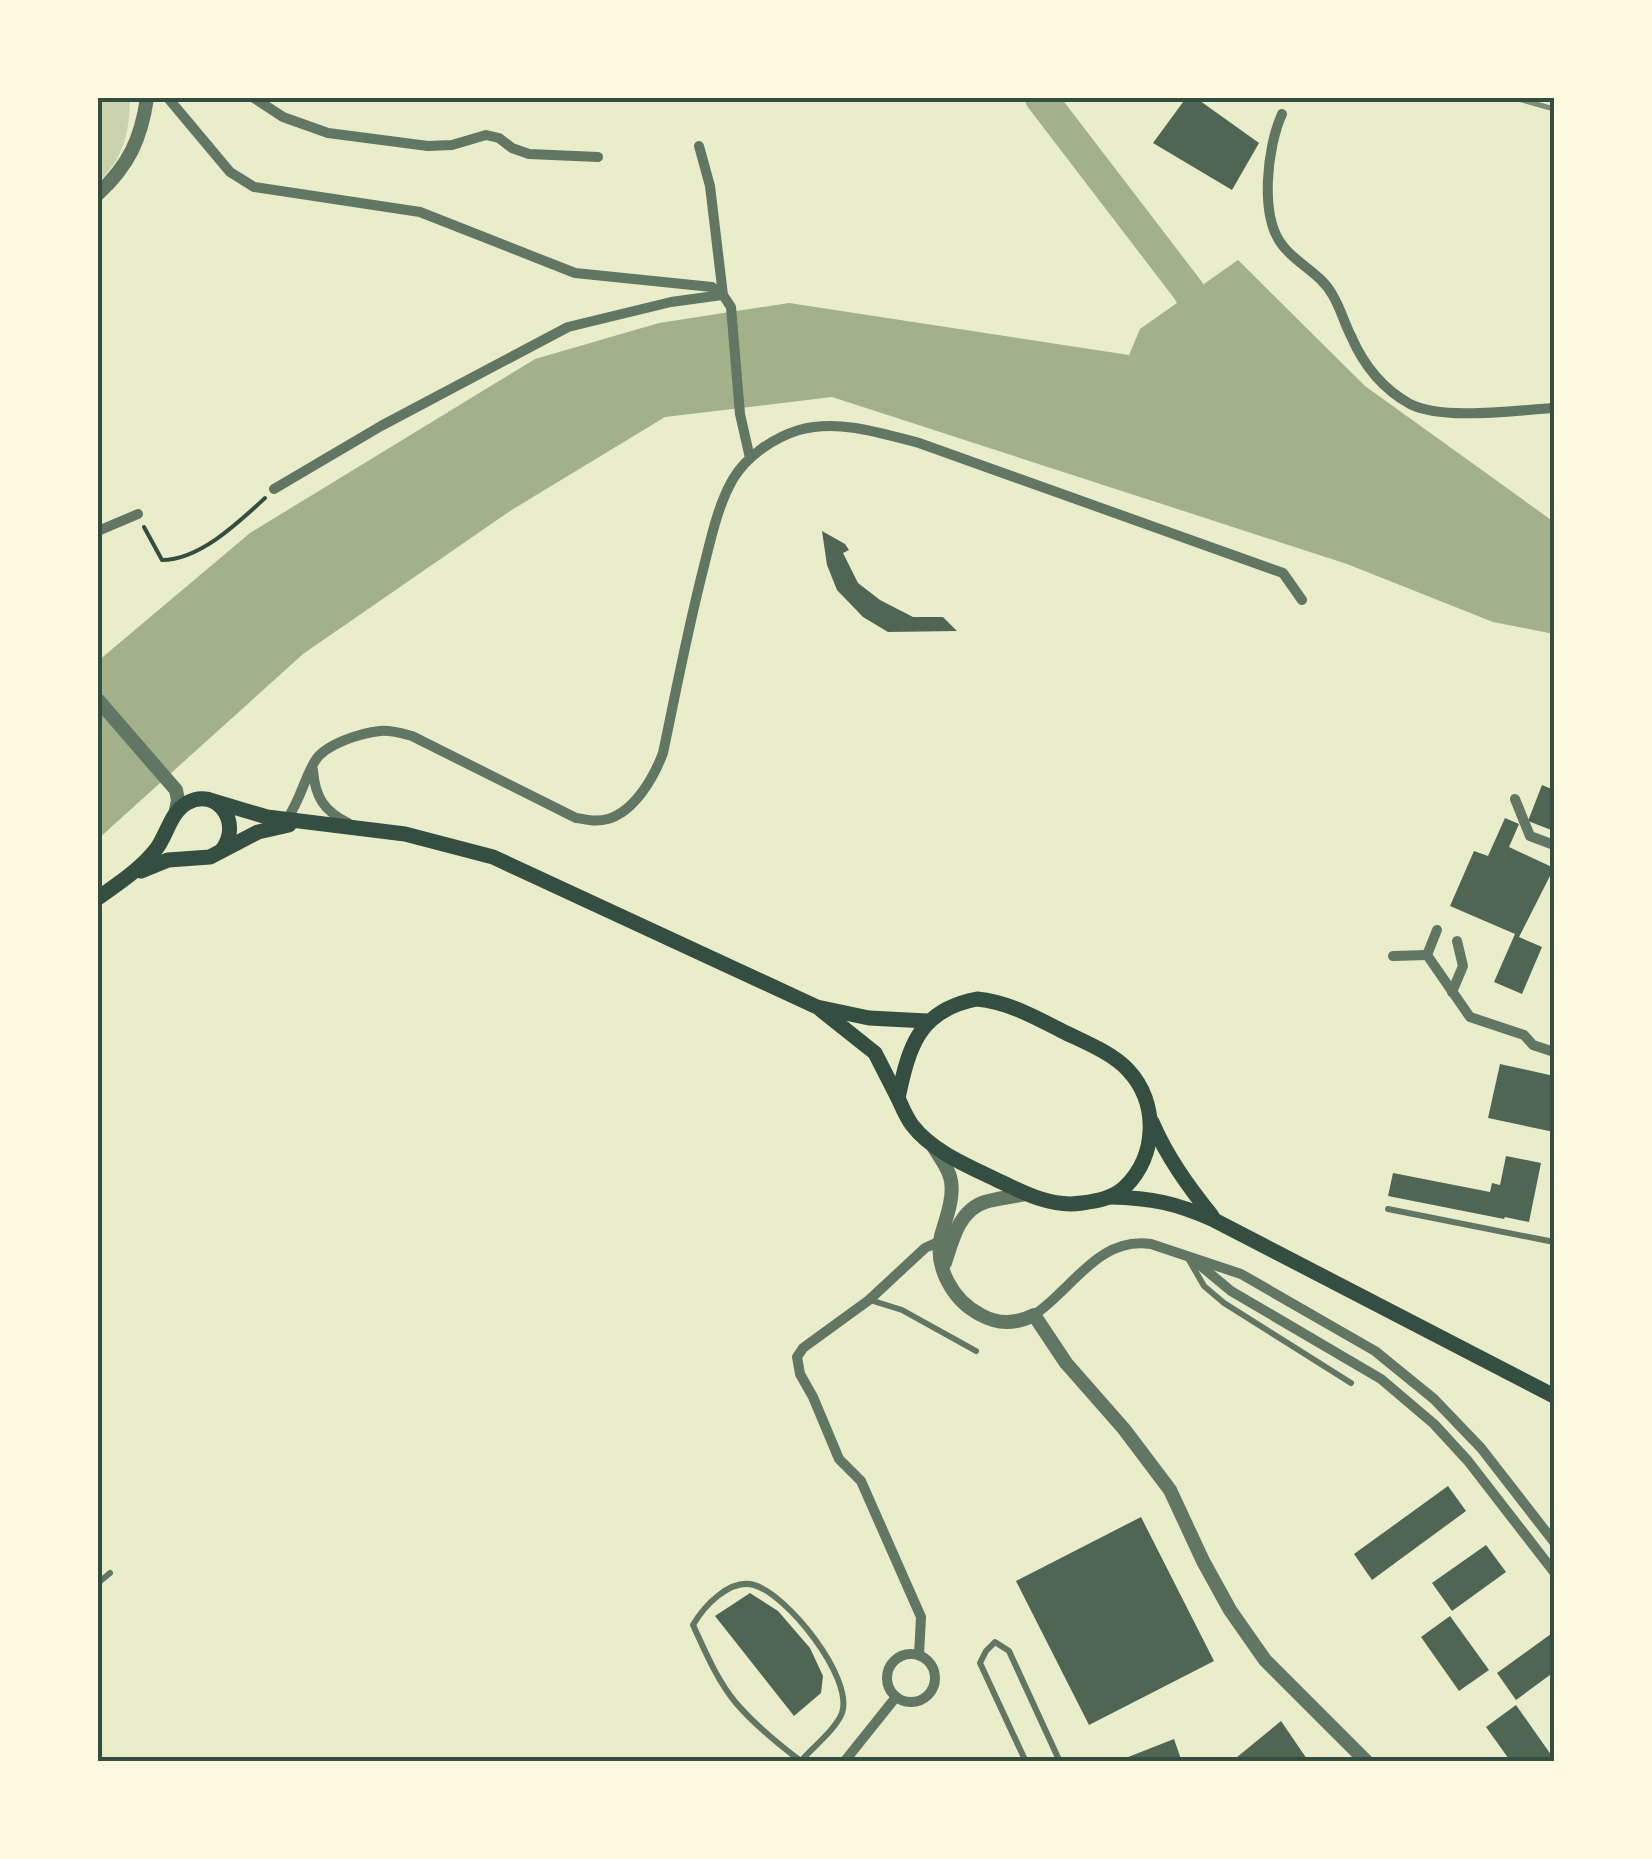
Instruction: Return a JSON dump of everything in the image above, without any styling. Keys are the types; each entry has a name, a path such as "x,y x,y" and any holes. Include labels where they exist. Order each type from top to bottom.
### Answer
{"main road":[{"path":"209,800 226,812 231,827 228,843 222,850"},
{"path":"98,898 158,847 174,817 188,802 209,800 244,812 307,823 405,834 493,857 818,1007 869,1018 927,1022"},
{"path":"174,817 172,834 177,847 196,858"},
{"path":"128,876 154,864 210,858 258,832 307,823"},
{"path":"898,1098 908,1056 927,1022 950,1005 977,998 995,1000 1031,1014 1112,1056 1127,1068 1137,1081 1163,1148 1214,1220"},
{"path":"818,1007 875,1053 911,1124 932,1146 1048,1202 1078,1204 1109,1198 1144,1198 1183,1206 1554,1396"},
{"path":"1109,1198 1126,1187 1147,1153 1151,1121"}],"street":[{"path":"98,194 130,158 147,98"},
{"path":"168,98 230,172 254,187 420,212 575,273 712,288 731,307 740,414 750,458"},
{"path":"254,98 283,116 328,133 428,146 452,145 486,135 529,154 598,157"},
{"path":"1282,114 1272,142 1272,231 1284,248 1330,290 1362,358 1375,376 1393,393 1428,410 1498,412 1554,408"},
{"path":"699,146 710,186 723,295"},
{"path":"274,489 381,426 568,326 671,302 723,295"},
{"path":"287,819 321,752 340,742 393,730 443,750 576,818 593,821 622,812 645,788 663,753 711,539 734,478 750,458 782,436 800,430 820,426 858,429 919,443 1283,574 1302,600"},
{"path":"98,531 138,514"},
{"path":"98,700 169,779 178,795 174,817"},
{"path":"312,764 321,803 334,816 354,826"},
{"path":"169,779 209,800"},
{"path":"1515,799 1530,836 1554,844"},
{"path":"1428,955 1437,930"},
{"path":"1452,992 1463,966 1458,941"},
{"path":"1392,956 1428,955"},
{"path":"1428,955 1470,1016 1524,1034 1533,1046 1554,1052"},
{"path":"932,1146 947,1168 952,1184 940,1254 954,1293 976,1312 992,1320 1022,1321 1044,1308 1089,1264 1114,1249 1141,1242 1242,1274 1376,1351 1434,1399 1481,1448 1554,1542"},
{"path":"944,1269 957,1229 974,1208 1026,1194"},
{"path":"919,1655 921,1617 861,1481 839,1459 800,1374 797,1357 803,1348 869,1300 925,1248 940,1241"},
{"path":"1186,1254 1231,1291 1381,1379 1434,1424 1468,1460 1554,1572"},
{"path":"1034,1315 1066,1363 1170,1490 1230,1610 1265,1660 1366,1762"},
{"path":"908,1654 919,1655 932,1667 931,1690 918,1700 896,1696 889,1688 887,1672 893,1661 908,1654"},
{"path":"844,1762 896,1696"}],"lane":[{"path":"1388,1209 1554,1242"},
{"path":"1186,1254 1204,1286 1224,1303 1351,1383"},
{"path":"869,1300 902,1310 976,1351"},
{"path":"98,1582 110,1573"},
{"path":"744,1584 756,1585 783,1604 820,1644 838,1676 842,1712 802,1761 776,1743 734,1701 692,1625 720,1594 744,1584"},
{"path":"1026,1762 980,1662 995,1642 1009,1650 1060,1762"}],"path":[{"path":"138,514 162,560 175,560 227,534 274,489"}],"shaded area":[{"path":"98,98 130,98 123,144 114,164 98,183"},
{"path":"1238,260 1365,386 1554,522 1554,634 1493,622 1347,564 832,397 665,417 510,511 303,654 98,839 98,661 250,533 535,359 659,323 789,303 1129,355 1140,329"}],"building":[{"path":"1186,98 1196,98 1259,143 1232,190 1153,143"},
{"path":"822,531 845,544 849,550 843,553 858,583 880,600 913,617 943,617 957,631 888,632 863,617 837,590 827,565"},
{"path":"1542,785 1554,790 1554,831 1528,821"},
{"path":"1505,818 1519,824 1509,847 1554,868 1519,937 1542,947 1522,994 1494,982 1515,934 1450,906 1474,851 1488,856"},
{"path":"1500,1064 1554,1076 1554,1132 1488,1118"},
{"path":"1506,1156 1541,1163 1529,1222 1388,1196 1393,1173 1490,1192 1492,1183 1500,1185"},
{"path":"1448,1486 1466,1511 1372,1580 1354,1554"},
{"path":"1141,1517 1214,1661 1089,1725 1016,1581"},
{"path":"1486,1545 1506,1572 1452,1611 1432,1583"},
{"path":"750,1593 778,1611 810,1648 823,1676 821,1693 794,1716 715,1616"},
{"path":"1450,1616 1489,1670 1459,1691 1421,1637"},
{"path":"1551,1634 1554,1672 1516,1700 1497,1673"},
{"path":"1516,1705 1554,1759 1551,1762 1511,1762 1486,1727"},
{"path":"1281,1721 1309,1762 1231,1762"},
{"path":"1174,1739 1182,1762 1118,1762 1118,1761"}],"waterway":[{"path":"1041,98 1188,290 1212,332"}],"railway":[{"path":"1515,98 1554,109"}]}
